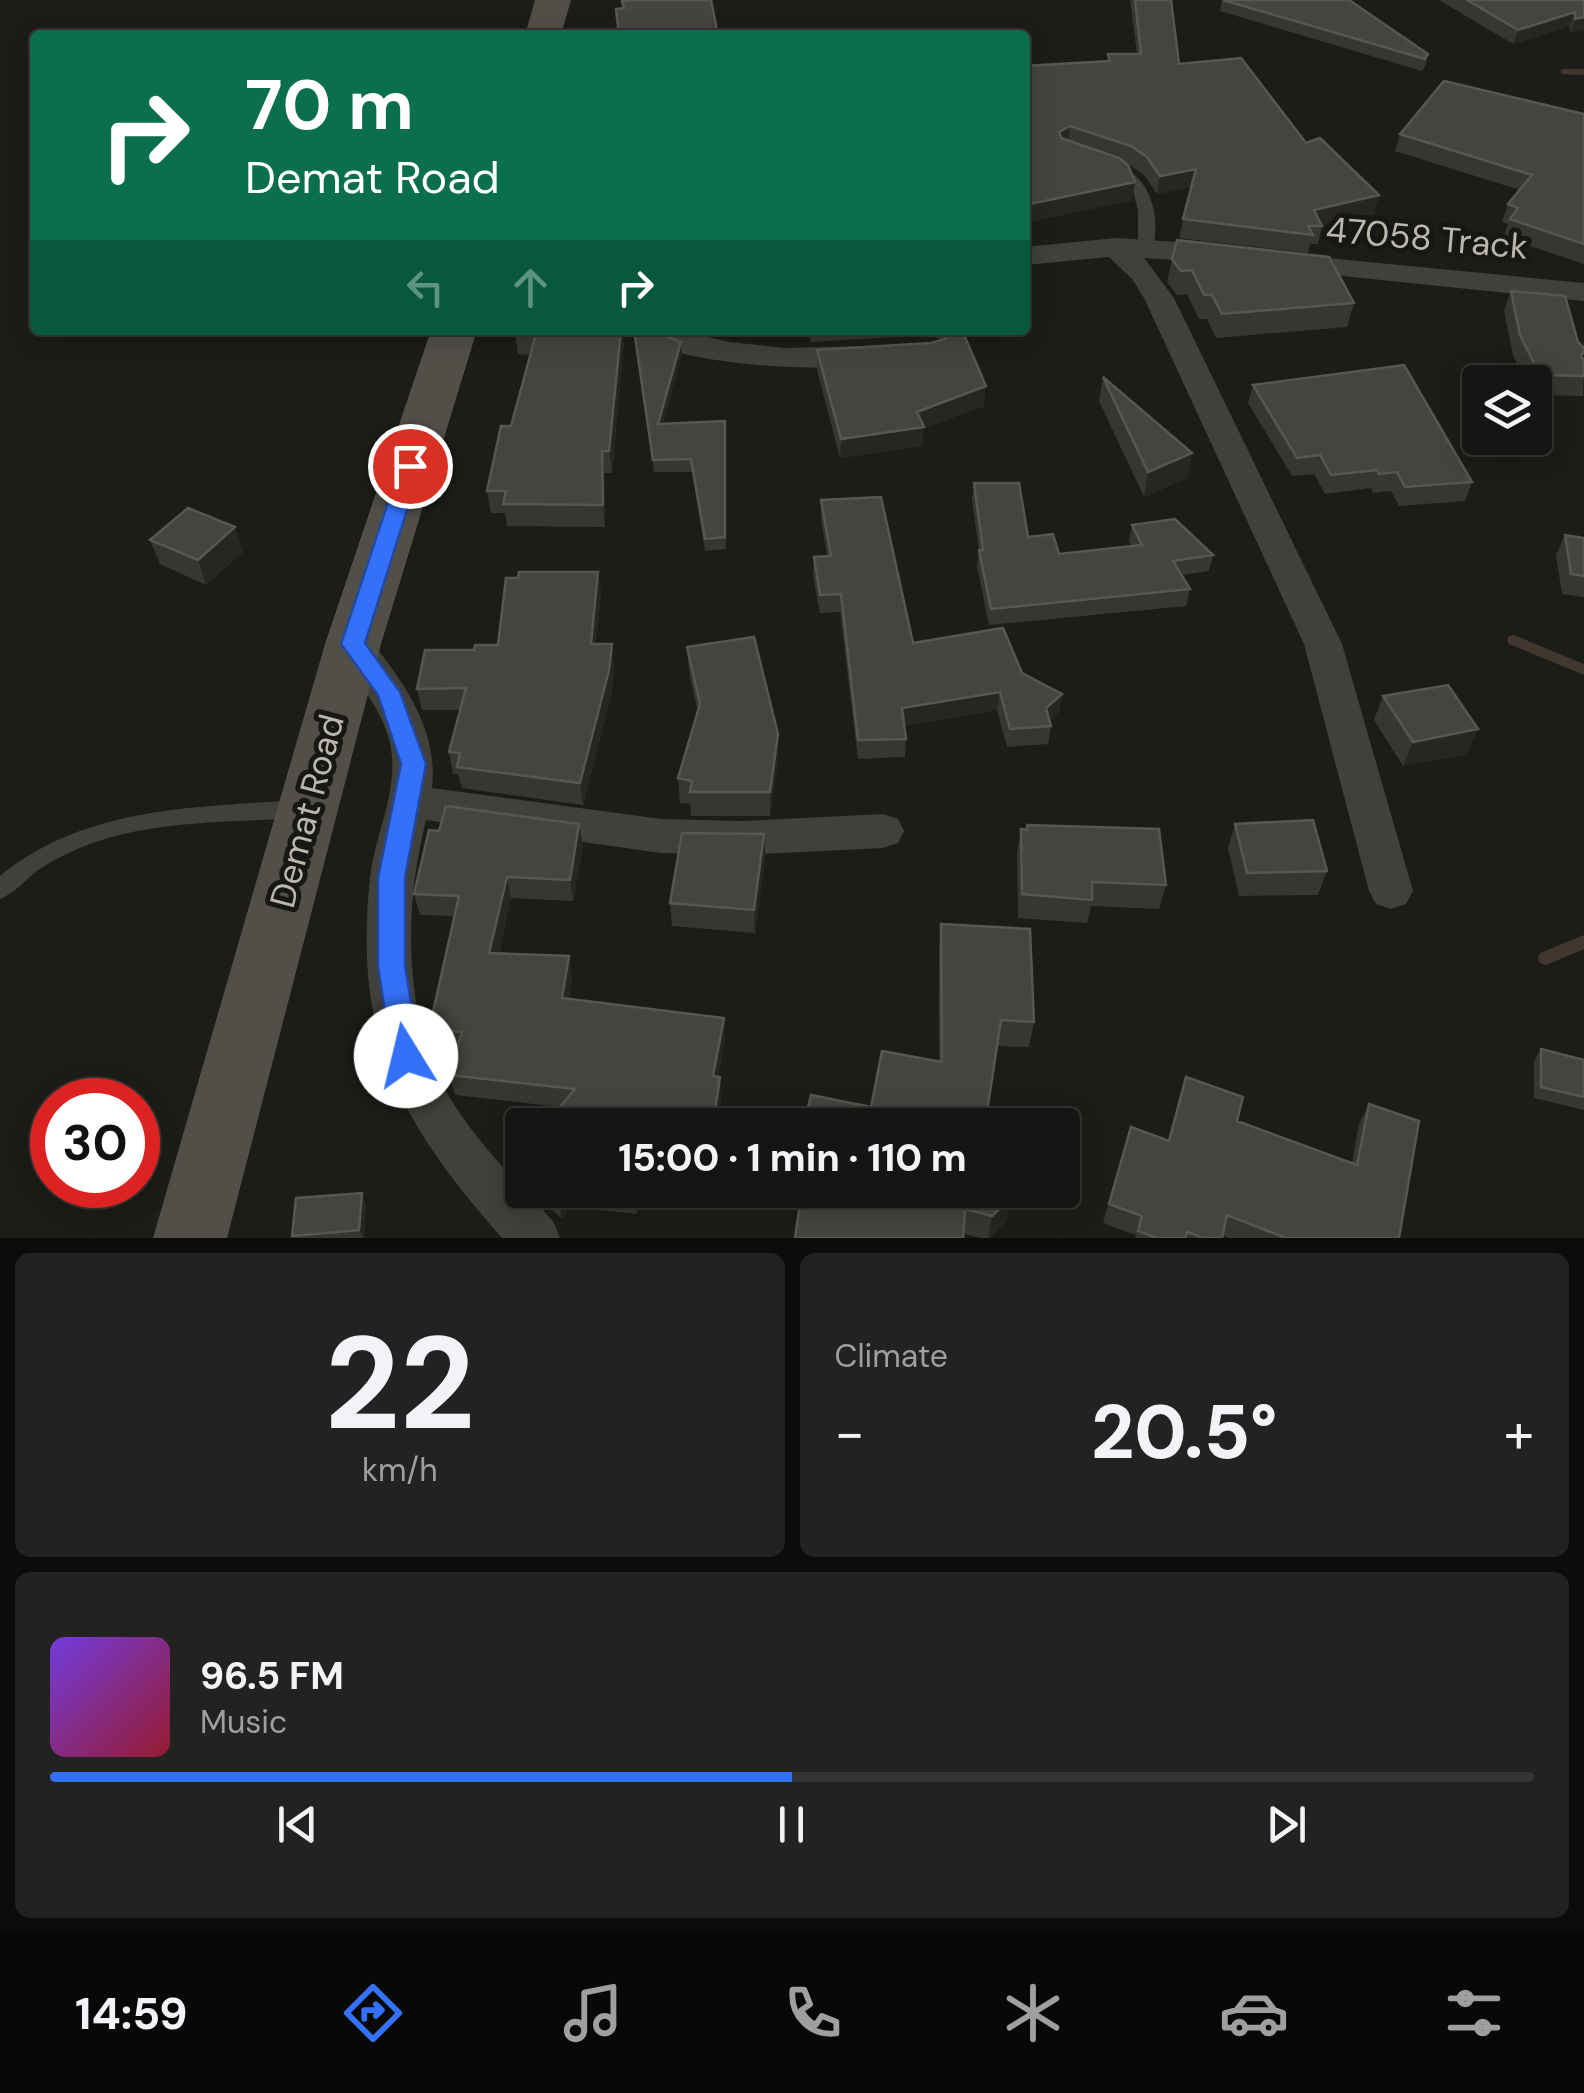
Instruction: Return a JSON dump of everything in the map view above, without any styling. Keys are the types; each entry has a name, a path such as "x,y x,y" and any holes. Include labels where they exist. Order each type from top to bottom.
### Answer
{"street":[{"path":"544,30 553,0"},
{"path":"1131,248 1159,298 1323,644 1391,890"},
{"name":"47058 Track","path":"1030,256 1131,248 1192,251 1353,272 1494,280 1584,292"},
{"name":"Demat Road","path":"190,1238 353,644 452,335"},
{"path":"663,335 696,347 782,357 844,358 895,353"},
{"path":"353,644 388,692 402,722 413,764 392,878 392,966 406,1056 432,1119 470,1168 535,1238"},
{"path":"409,800 661,836 761,838 883,831"}],"lane":[{"path":"1097,160 1121,170 1140,184 1146,195 1131,248"},
{"path":"0,890 14,875 56,848 95,833 145,823 308,808"}],"building":[{"path":"711,0 717,30 618,30 616,9 624,8 622,1"},
{"path":"1135,0 1171,0 1179,64 1241,58 1306,143 1320,138 1379,195 1314,210 1322,226 1308,226 1313,235 1183,219 1196,169 1160,176 1147,157 1131,146 1070,126 1059,132 1061,138 1119,158 1128,165 1135,182 1030,204 1030,66 1110,61 1108,54 1141,54"},
{"path":"1223,0 1349,0 1428,54 1425,59"},
{"path":"1467,0 1584,0 1584,17 1575,19 1575,12 1518,30"},
{"path":"1444,81 1584,114 1584,244 1510,219 1518,208 1508,204 1532,175 1400,134"},
{"path":"1177,240 1329,257 1354,303 1222,314 1212,295 1204,295 1192,270 1181,271 1172,259"},
{"path":"1511,291 1565,296 1578,342 1584,348 1584,376 1552,375 1552,365 1535,365 1520,335"},
{"path":"536,335 621,335 609,451 602,451 603,505 503,504 506,491 487,491 501,426 511,426"},
{"path":"635,335 662,335 681,342 658,424 725,421 725,537 705,539 691,459 653,460"},
{"path":"947,335 964,335 986,386 917,412 924,427 841,439 817,350 945,339"},
{"path":"1404,365 1472,482 1405,487 1397,472 1331,475 1320,455 1297,458 1253,385"},
{"path":"1103,377 1192,453 1148,472"},
{"path":"974,483 1019,483 1028,537 1053,534 1059,554 1142,545 1132,525 1175,519 1213,555 1173,561 1190,589 991,609 979,550 983,550"},
{"path":"881,497 913,643 1003,628 1022,673 1062,694 1046,708 1051,726 1010,729 1000,692 902,708 906,739 858,740 841,594 820,595 814,557 831,556 821,500"},
{"path":"188,508 235,527 198,560 150,540"},
{"path":"1565,535 1584,538 1584,576 1571,574"},
{"path":"519,572 598,572 591,644 612,644 580,783 457,767 460,753 449,752 466,688 417,689 425,650 474,650 475,645 498,645 506,578 518,578"},
{"path":"754,637 778,734 770,792 690,792 692,781 678,778 700,704 687,647"},
{"path":"1448,685 1478,729 1413,742 1383,696"},
{"path":"446,806 579,824 570,880 507,877 489,953 569,956 562,998 724,1018 713,1076 720,1077 715,1108 559,1108 575,1089 449,1075 462,1032 429,1030 459,896 414,894 429,830 439,831"},
{"path":"1313,820 1327,871 1247,873 1235,824"},
{"path":"1027,825 1159,829 1166,885 1092,882 1092,900 1022,894 1021,829 1027,830"},
{"path":"682,833 764,834 754,910 670,903"},
{"path":"941,924 1030,929 1034,1022 1001,1020 988,1108 808,1108 811,1095 871,1107 882,1051 942,1062"},
{"path":"1541,1049 1584,1060 1584,1097 1541,1087"},
{"path":"1186,1077 1243,1097 1237,1121 1357,1165 1369,1104 1419,1121 1399,1238 1286,1238 1227,1215 1222,1238 1203,1238 1187,1232 1185,1238 1156,1238 1138,1231 1142,1216 1109,1204 1131,1127 1169,1141"},
{"path":"362,1193 359,1230 292,1236 296,1198"},
{"path":"799,1208 1000,1208 992,1216 965,1209 963,1238 795,1238"}],"waterway":[{"path":"1564,72 1584,72"},
{"path":"1514,640 1584,670"},
{"path":"1546,958 1584,942"}],"route":[{"path":"406,1056 392,966 392,878 413,764 402,722 388,692 353,644 410,466"}]}
